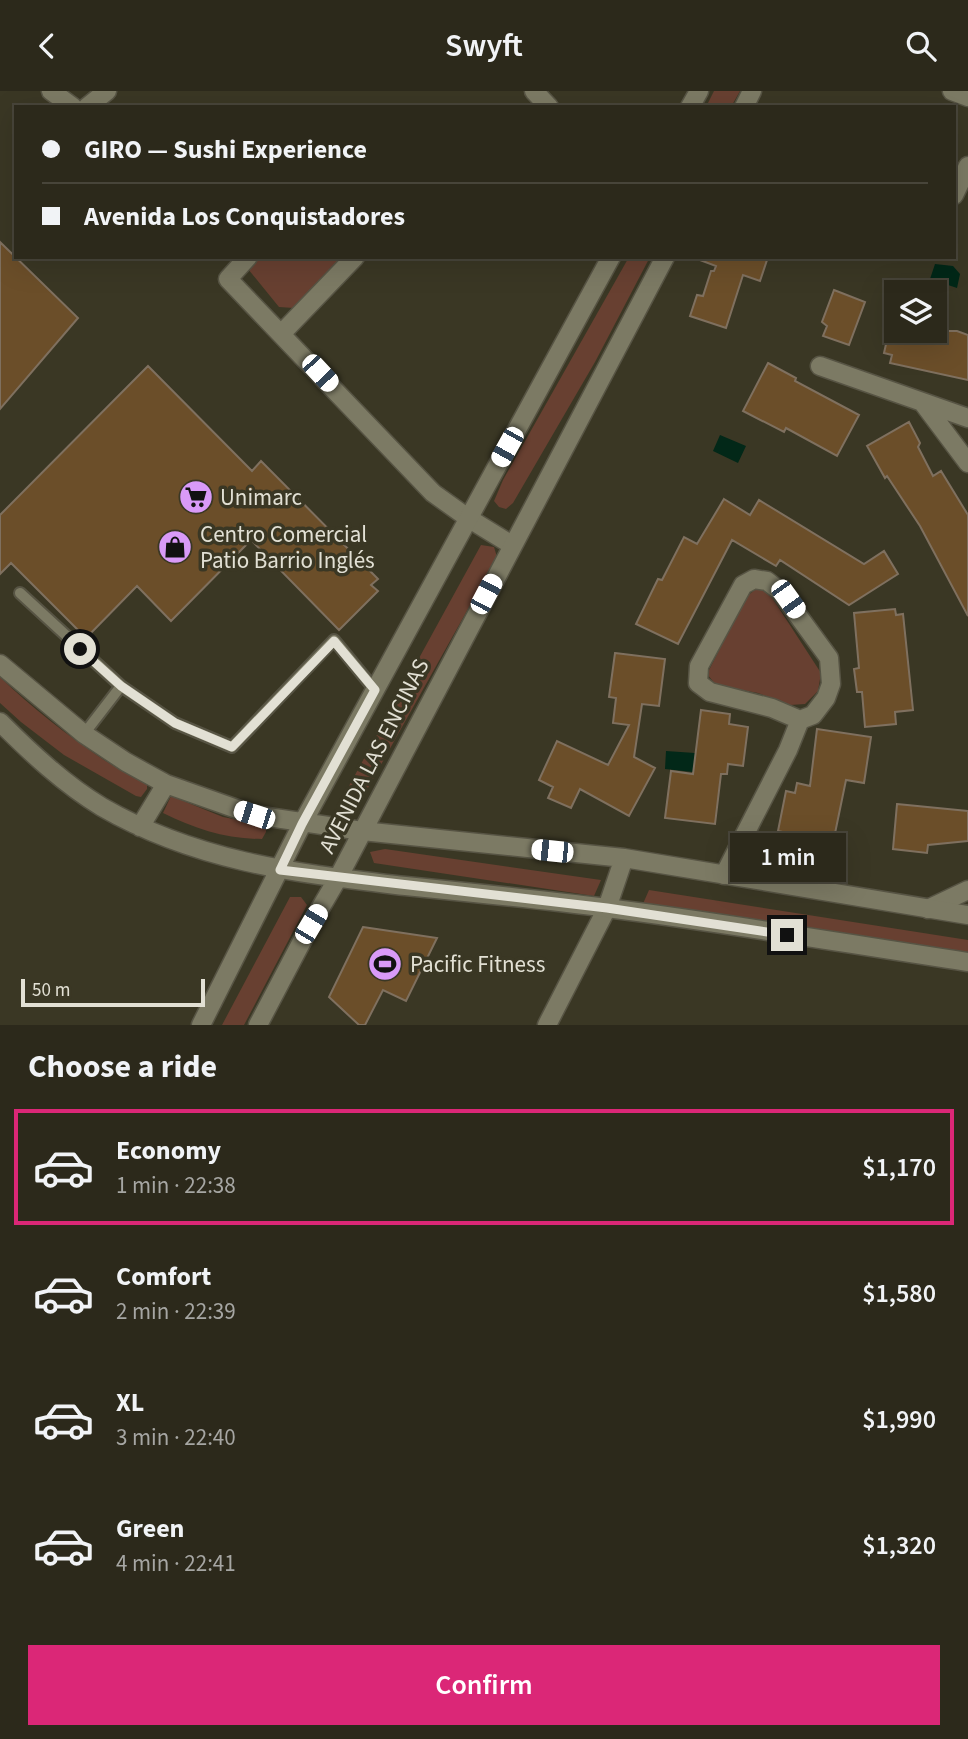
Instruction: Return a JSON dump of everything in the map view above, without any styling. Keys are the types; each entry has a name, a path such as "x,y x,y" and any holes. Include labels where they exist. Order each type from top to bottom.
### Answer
{"street":[{"path":"51,91 70,105"},
{"path":"90,105 107,91"},
{"path":"534,91 548,105"},
{"path":"952,91 968,97"},
{"path":"956,191 968,166"},
{"path":"246,259 229,279 433,493 512,545"},
{"path":"282,333 353,259"},
{"name":"AVENIDA LAS ENCINAS","path":"201,1025 302,824 610,259"},
{"name":"AVENIDA LAS ENCINAS","path":"258,1025 338,879 664,259"},
{"path":"820,366 968,418"},
{"path":"923,403 968,463"},
{"path":"724,875 788,750 800,720 813,715 826,698 831,684 829,658 780,590 760,579 750,580 743,585 699,666 698,683 709,692 772,708 800,720"},
{"path":"0,664 84,734 126,762 166,784 254,815 362,831 624,858 968,915"},
{"path":"0,722 41,762 100,806 140,827 194,849 280,870 338,879 607,908 968,962"},
{"path":"140,827 166,784"},
{"path":"547,1025 607,908 624,858"},
{"path":"928,909 968,890"}],"lane":[{"path":"20,593 121,686 175,723 232,747 334,641 375,690"},
{"path":"84,734 121,686"}],"shaded area":[{"path":"714,91 740,91 732,105 707,105"},
{"path":"254,259 342,259 294,308 279,307 248,269"},
{"path":"628,259 649,259 595,362 513,503 506,509 499,507 494,501 503,480"},
{"path":"935,264 953,266 960,274 957,288 947,285 947,280 930,279"},
{"path":"720,435 746,446 738,463 713,451"},
{"path":"481,545 494,547 497,557 354,813 342,810 339,804"},
{"path":"756,589 771,596 821,673 818,691 805,704 790,705 758,693 716,685 707,674 746,597"},
{"path":"0,677 77,741 147,785 141,797 64,755 21,722 0,703"},
{"path":"666,751 695,753 693,772 665,769"},
{"path":"171,796 223,817 266,825 266,832 262,839 248,839 187,824 163,813"},
{"path":"385,849 601,880 594,896 374,863 370,852"},
{"path":"649,890 968,940 968,961 642,906"},
{"path":"290,897 301,897 307,905 244,1025 222,1025"}],"building":[{"path":"0,242 14,256 14,259 17,259 78,318 0,409"},
{"path":"767,259 760,281 743,275 726,328 690,316 697,295 703,296 711,271 714,271 716,266 700,260"},
{"path":"834,290 865,302 849,345 823,336 827,326 822,322"},
{"path":"947,331 957,331 968,335 968,380 890,363 892,355 884,353 886,343 947,343"},
{"path":"768,363 796,378 795,381 859,415 837,456 786,428 784,432 743,411"},
{"path":"148,366 252,471 261,461 378,579 371,585 378,591 339,630 251,540 171,621 137,586 86,638 11,563 0,574 0,515"},
{"path":"909,422 933,476 941,471 968,515 968,616 920,526 887,476 885,478 867,446"},
{"path":"724,499 750,515 759,500 864,564 884,551 898,574 849,605 780,560 776,566 732,540 678,644 636,624 658,579 662,580 684,537 697,544"},
{"path":"895,609 896,615 903,614 913,710 895,712 896,724 865,727 862,692 857,692 854,669 859,668 854,613"},
{"path":"615,653 665,659 659,706 642,704 634,757 655,768 629,816 580,789 571,808 548,798 553,787 539,780 557,741 608,765 629,725 613,723 616,698 609,697"},
{"path":"701,710 730,714 729,724 748,727 743,766 728,764 727,774 721,774 715,824 665,818 671,771 693,774"},
{"path":"817,729 871,737 864,783 846,780 833,843 778,831 786,791 795,793 797,783 810,786"},
{"path":"897,804 968,811 968,841 928,845 927,853 893,849"},
{"name":"Pacific Fitness","path":"363,927 437,938 406,1001 383,990 365,1025 359,1025 329,997"}],"place":[{"name":"Unimarc","path":"196,497"},
{"name":"Centro Comercial Patio Barrio Inglés","path":"175,547"},
{"name":"Pacific Fitness","path":"385,964"}],"route":[{"path":"80,649 121,686 175,723 232,747 334,641 375,690 280,870 338,879 607,908 787,935"}]}
